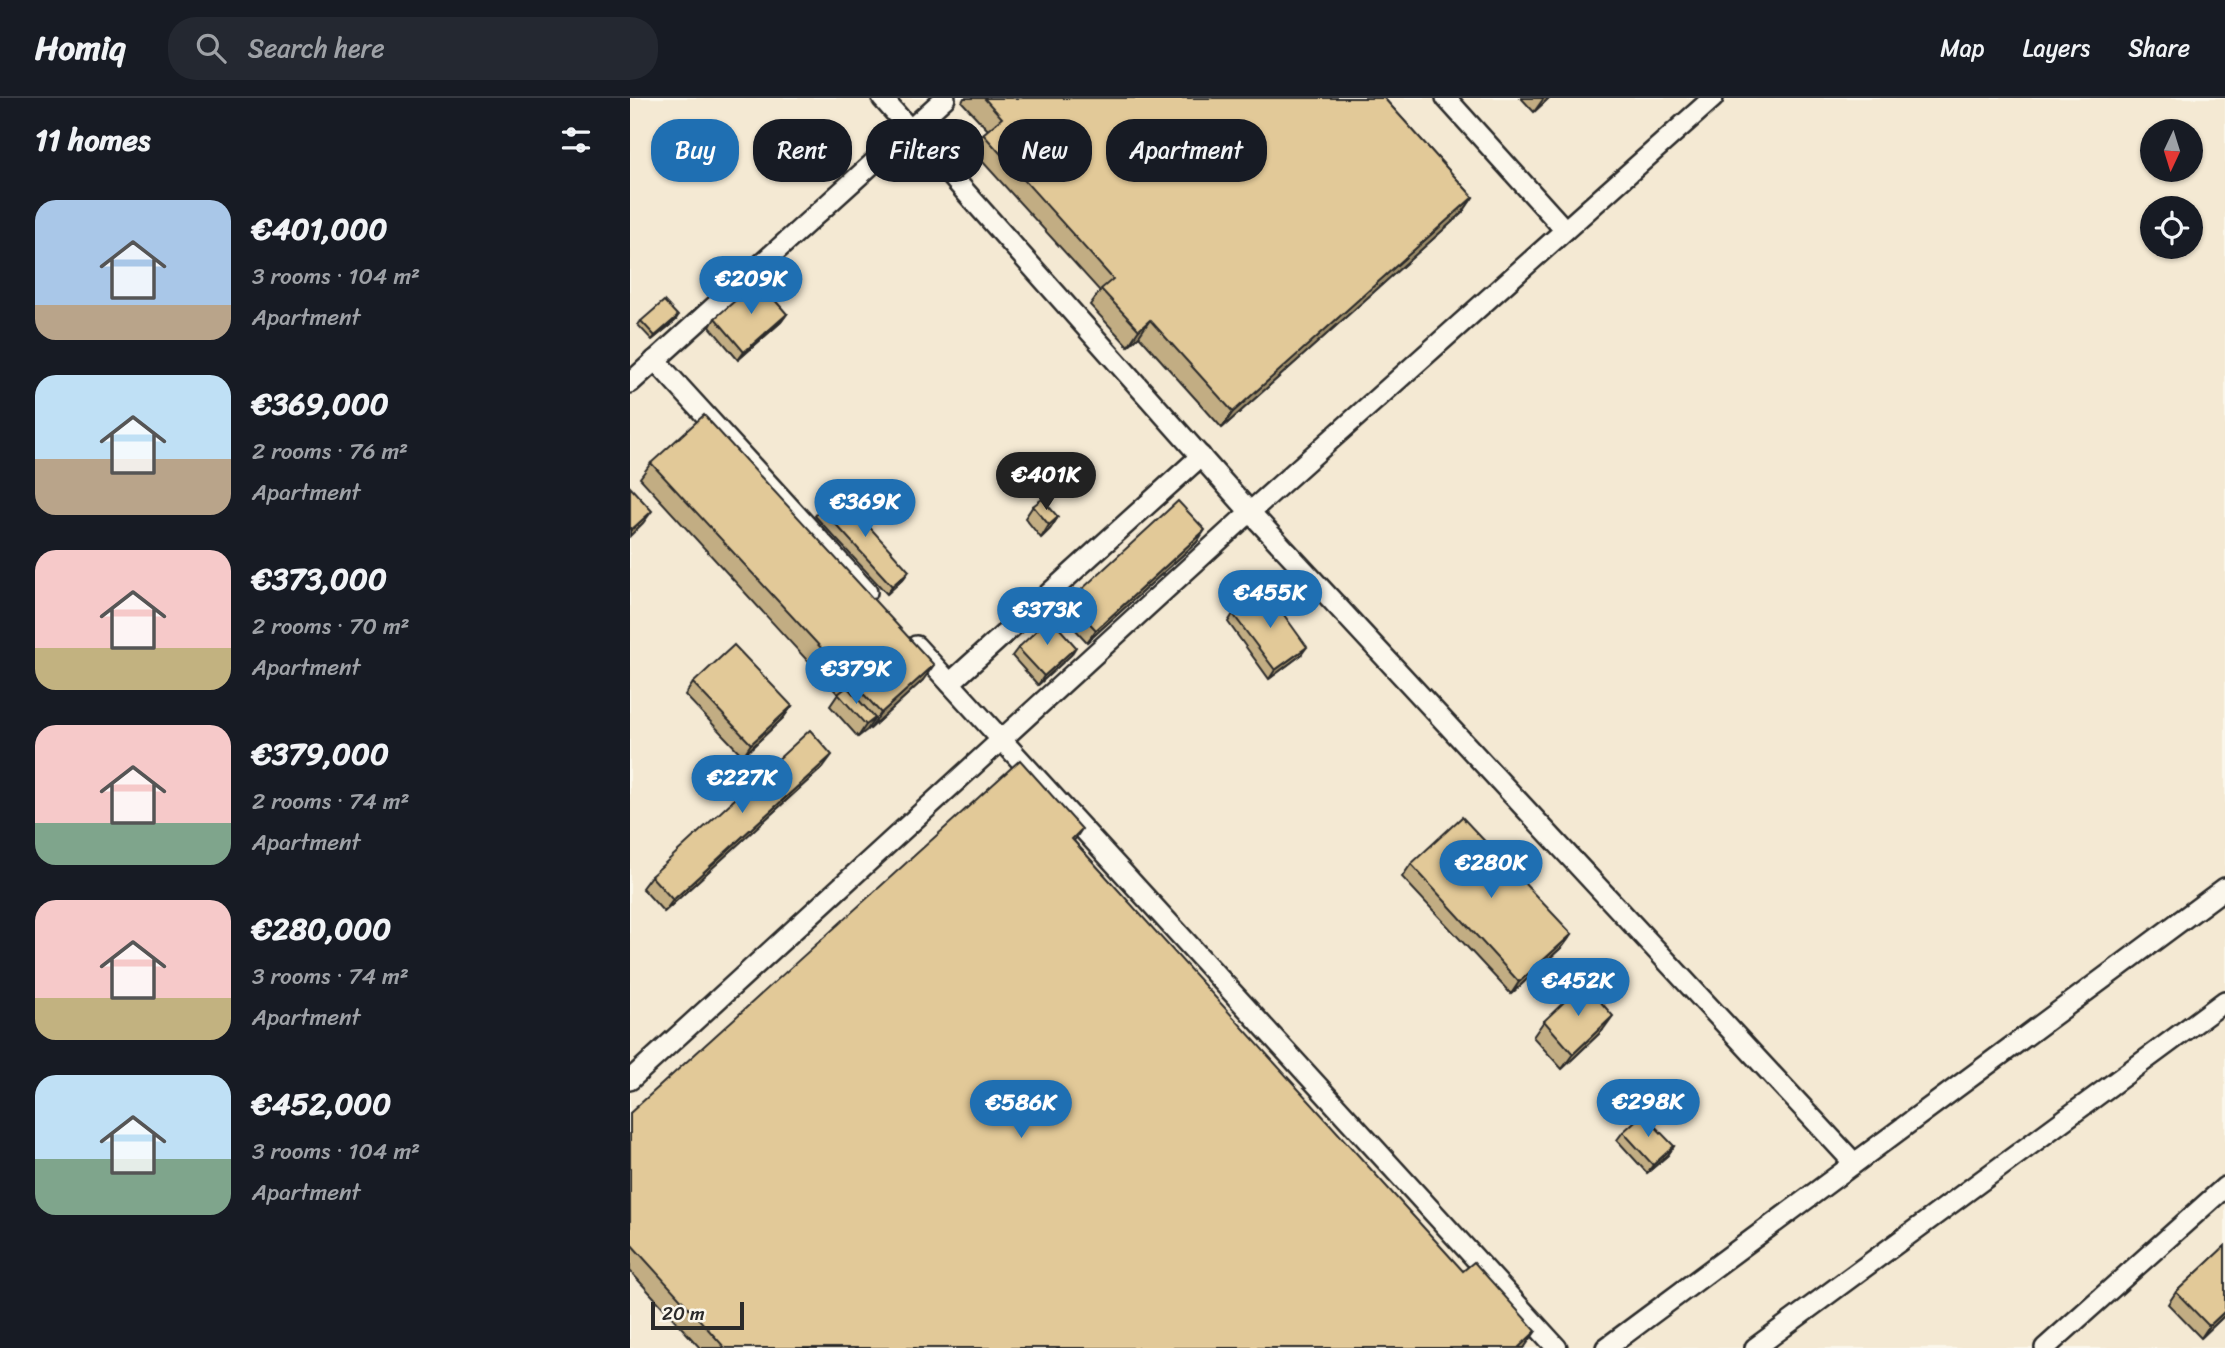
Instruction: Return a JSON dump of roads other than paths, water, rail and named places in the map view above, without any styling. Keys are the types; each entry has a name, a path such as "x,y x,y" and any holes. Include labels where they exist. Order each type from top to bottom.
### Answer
{"lane":[{"path":"882,98 900,119"},
{"path":"922,119 945,98"},
{"path":"1446,98 1565,230"},
{"path":"630,1080 1250,512 1713,98"},
{"path":"630,383 866,170"},
{"path":"956,182 1250,512 1854,1163"},
{"path":"655,360 876,603"},
{"path":"950,683 1200,456"},
{"path":"904,633 1557,1348"},
{"path":"1606,1348 2225,888"},
{"path":"1755,1348 2225,1001"},
{"path":"2045,1348 2225,1187"}]}
